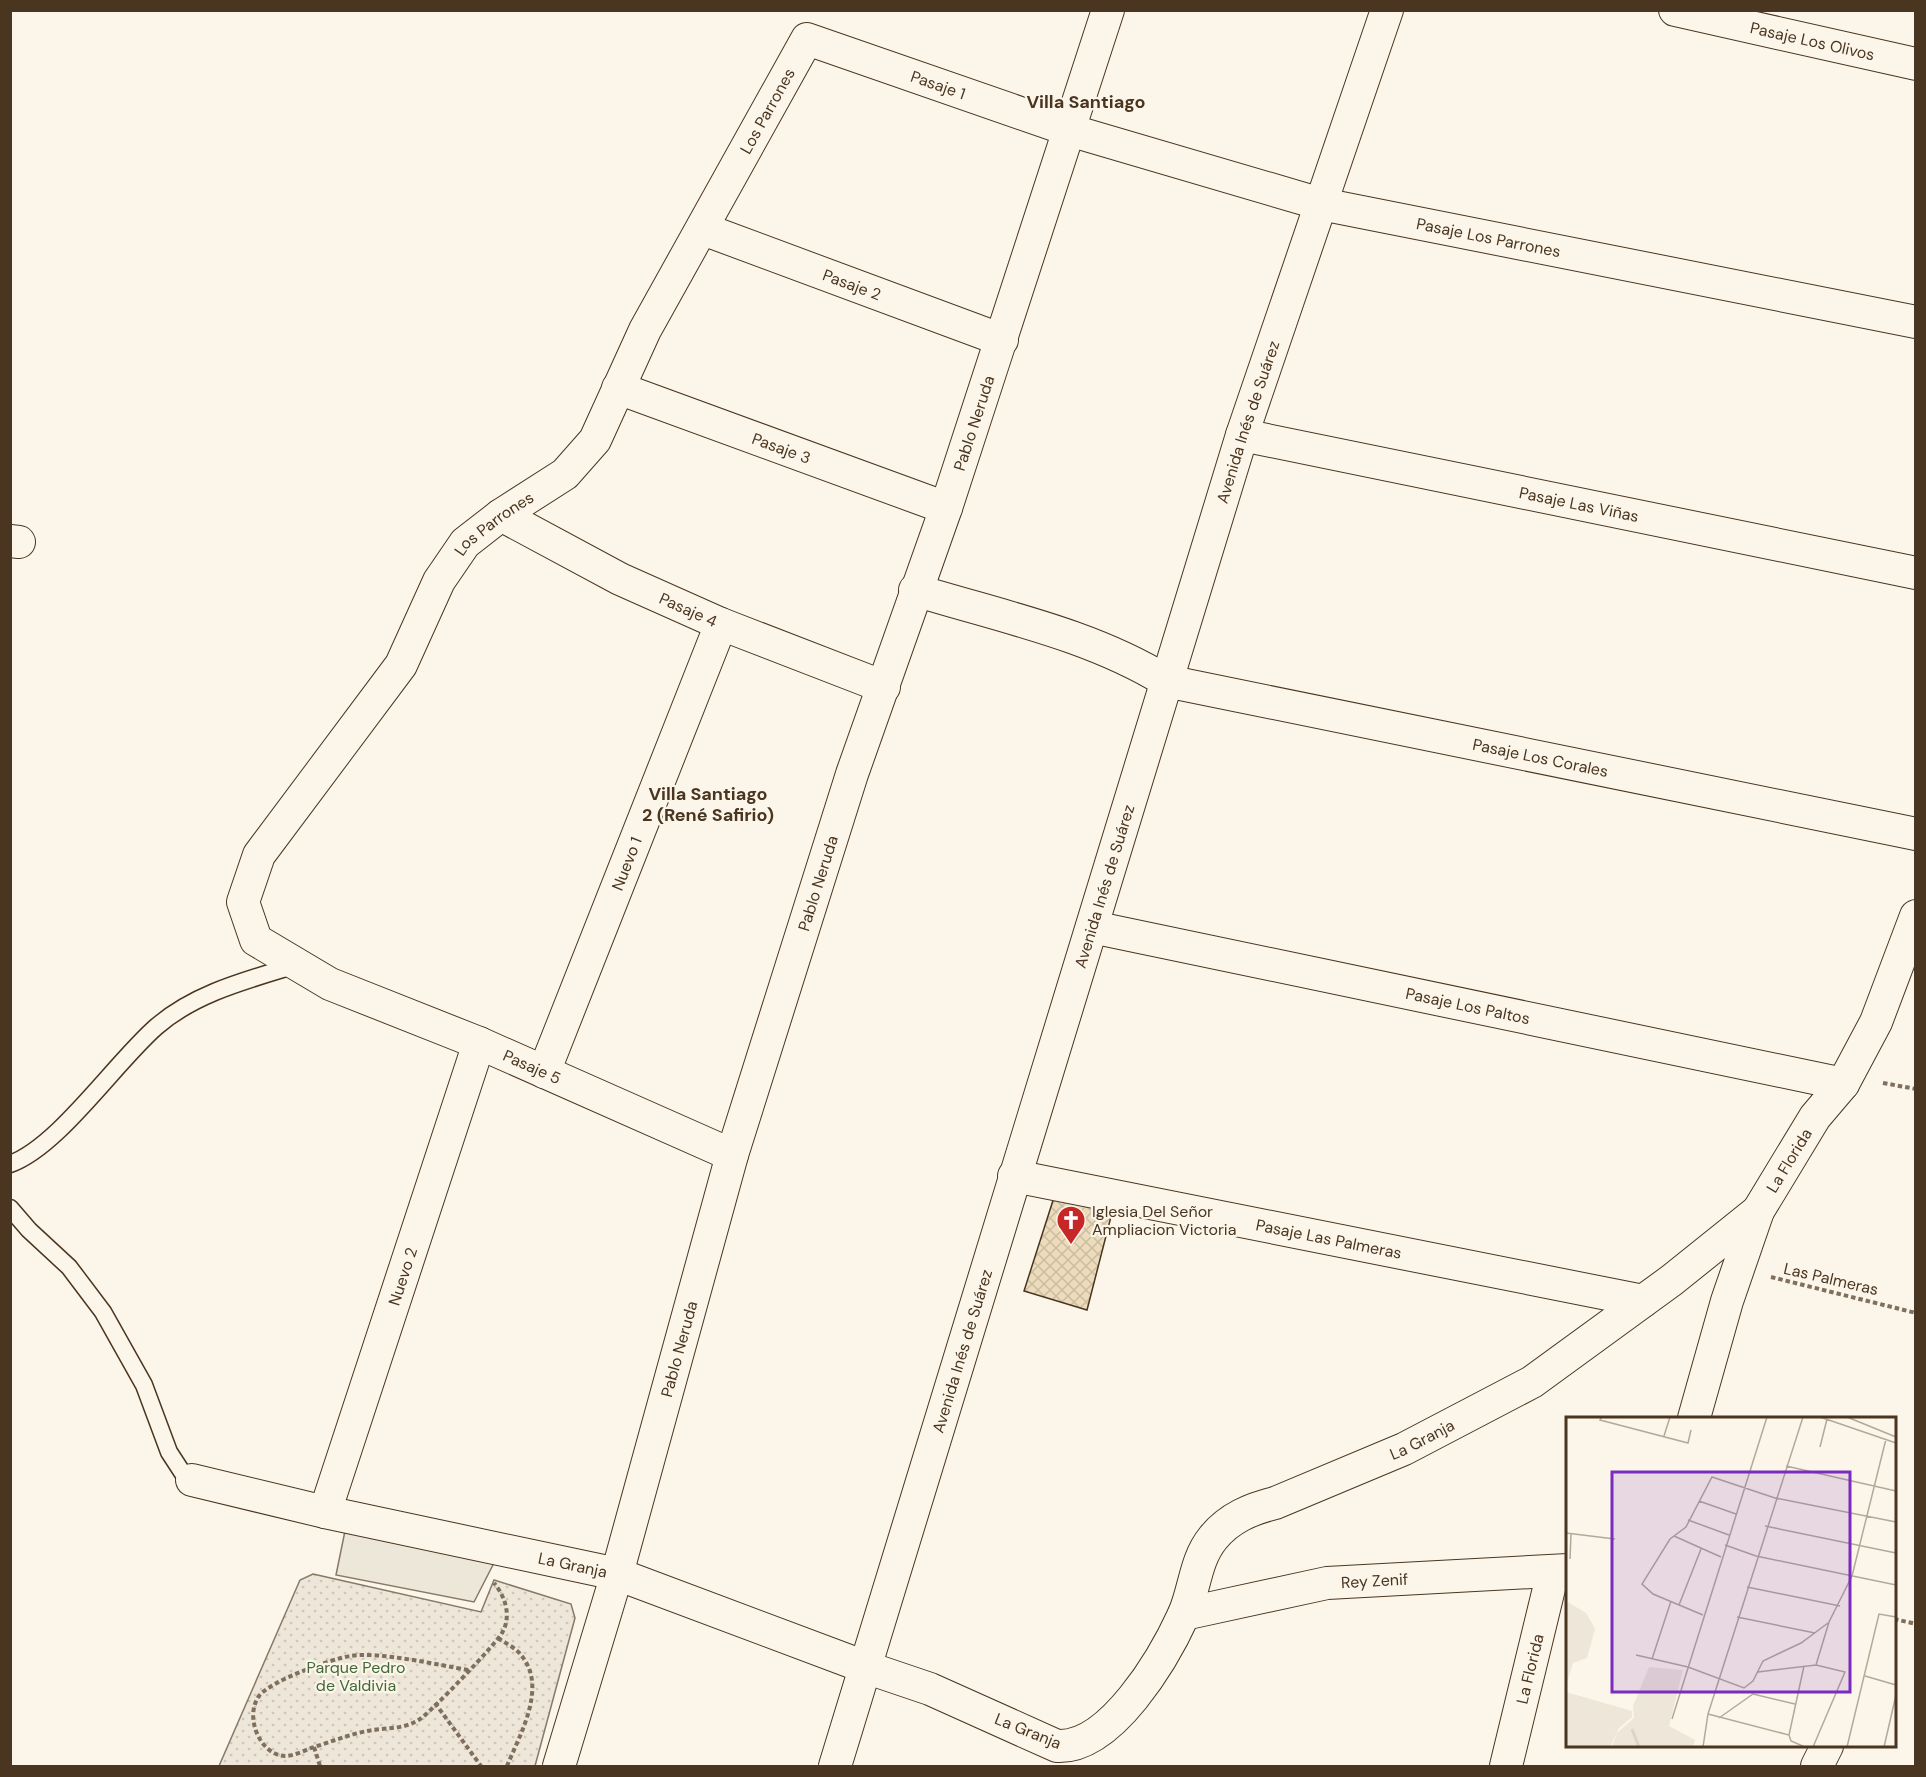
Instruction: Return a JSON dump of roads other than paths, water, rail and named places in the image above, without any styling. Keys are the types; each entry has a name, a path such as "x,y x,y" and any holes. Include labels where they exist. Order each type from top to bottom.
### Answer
{"street":[{"name":"Pablo Neruda","path":"559,1767 617,1574 732,1155 852,774 884,687 915,590 946,508 1108,10"},
{"name":"Avenida Inés de Suárez","path":"835,1767 1242,435 1387,10"},
{"name":"Pasaje Los Olivos","path":"1675,10 1916,64"},
{"name":"Pasaje 1","path":"807,39 1069,130"},
{"name":"Los Parrones","path":"330,984 256,940 243,903 259,855 402,665 439,581 465,543 501,515 565,474 595,440 645,330 807,39"},
{"name":"Pasaje Los Parrones","path":"1069,130 1320,204 1916,322"},
{"name":"Pasaje 2","path":"703,229 1002,340"},
{"name":"Pasaje 3","path":"618,388 946,508"},
{"name":"Pasaje Las Viñas","path":"1242,435 1916,573"},
{"name":"Pasaje 4","path":"501,515 620,579 722,624 884,687"},
{"name":"Pasaje Los Corales","path":"915,590 1100,647 1136,663 1166,681 1916,834"},
{"name":"Nuevo 1","path":"544,1072 722,624"},
{"name":"La Florida","path":"1695,1417 1728,1301 1758,1211 1815,1117 1843,1084 1876,1022 1916,916"},
{"name":"Pasaje Los Paltos","path":"1092,927 1843,1084"},
{"name":"Pasaje 5","path":"330,984 479,1043 732,1155"},
{"name":"Nuevo 2","path":"325,1512 479,1043"},
{"name":"Pasaje Las Palmeras","path":"1014,1176 1643,1301"},
{"name":"La Granja","path":"192,1480 325,1512 617,1574 930,1689 1057,1746 1069,1747 1092,1738 1143,1687 1184,1614 1202,1553 1226,1525 1258,1508 1404,1449 1532,1382 1643,1301 1758,1211"},
{"name":"La Florida","path":"1506,1767 1560,1571"},
{"name":"Rey Zenif","path":"1184,1614 1327,1583 1560,1571"},
{"path":"1817,1767 1827,1747"}],"lane":[{"path":"10,1164 27,1157 52,1137 131,1050 158,1025 187,1005 219,989 296,965"},
{"path":"10,1208 29,1230 69,1267 103,1312 144,1384 169,1452 182,1472 192,1480"}],"place":[{"name":"Iglesia Del Señor Ampliacion Victoria","path":"1071,1246"}],"district":[{"name":"Villa Santiago","path":"1086,102"},
{"name":"Villa Santiago 2 (René Safirio)","path":"708,804"}],"park label":[{"name":"Parque Pedro de Valdivia","path":"356,1676"}]}
